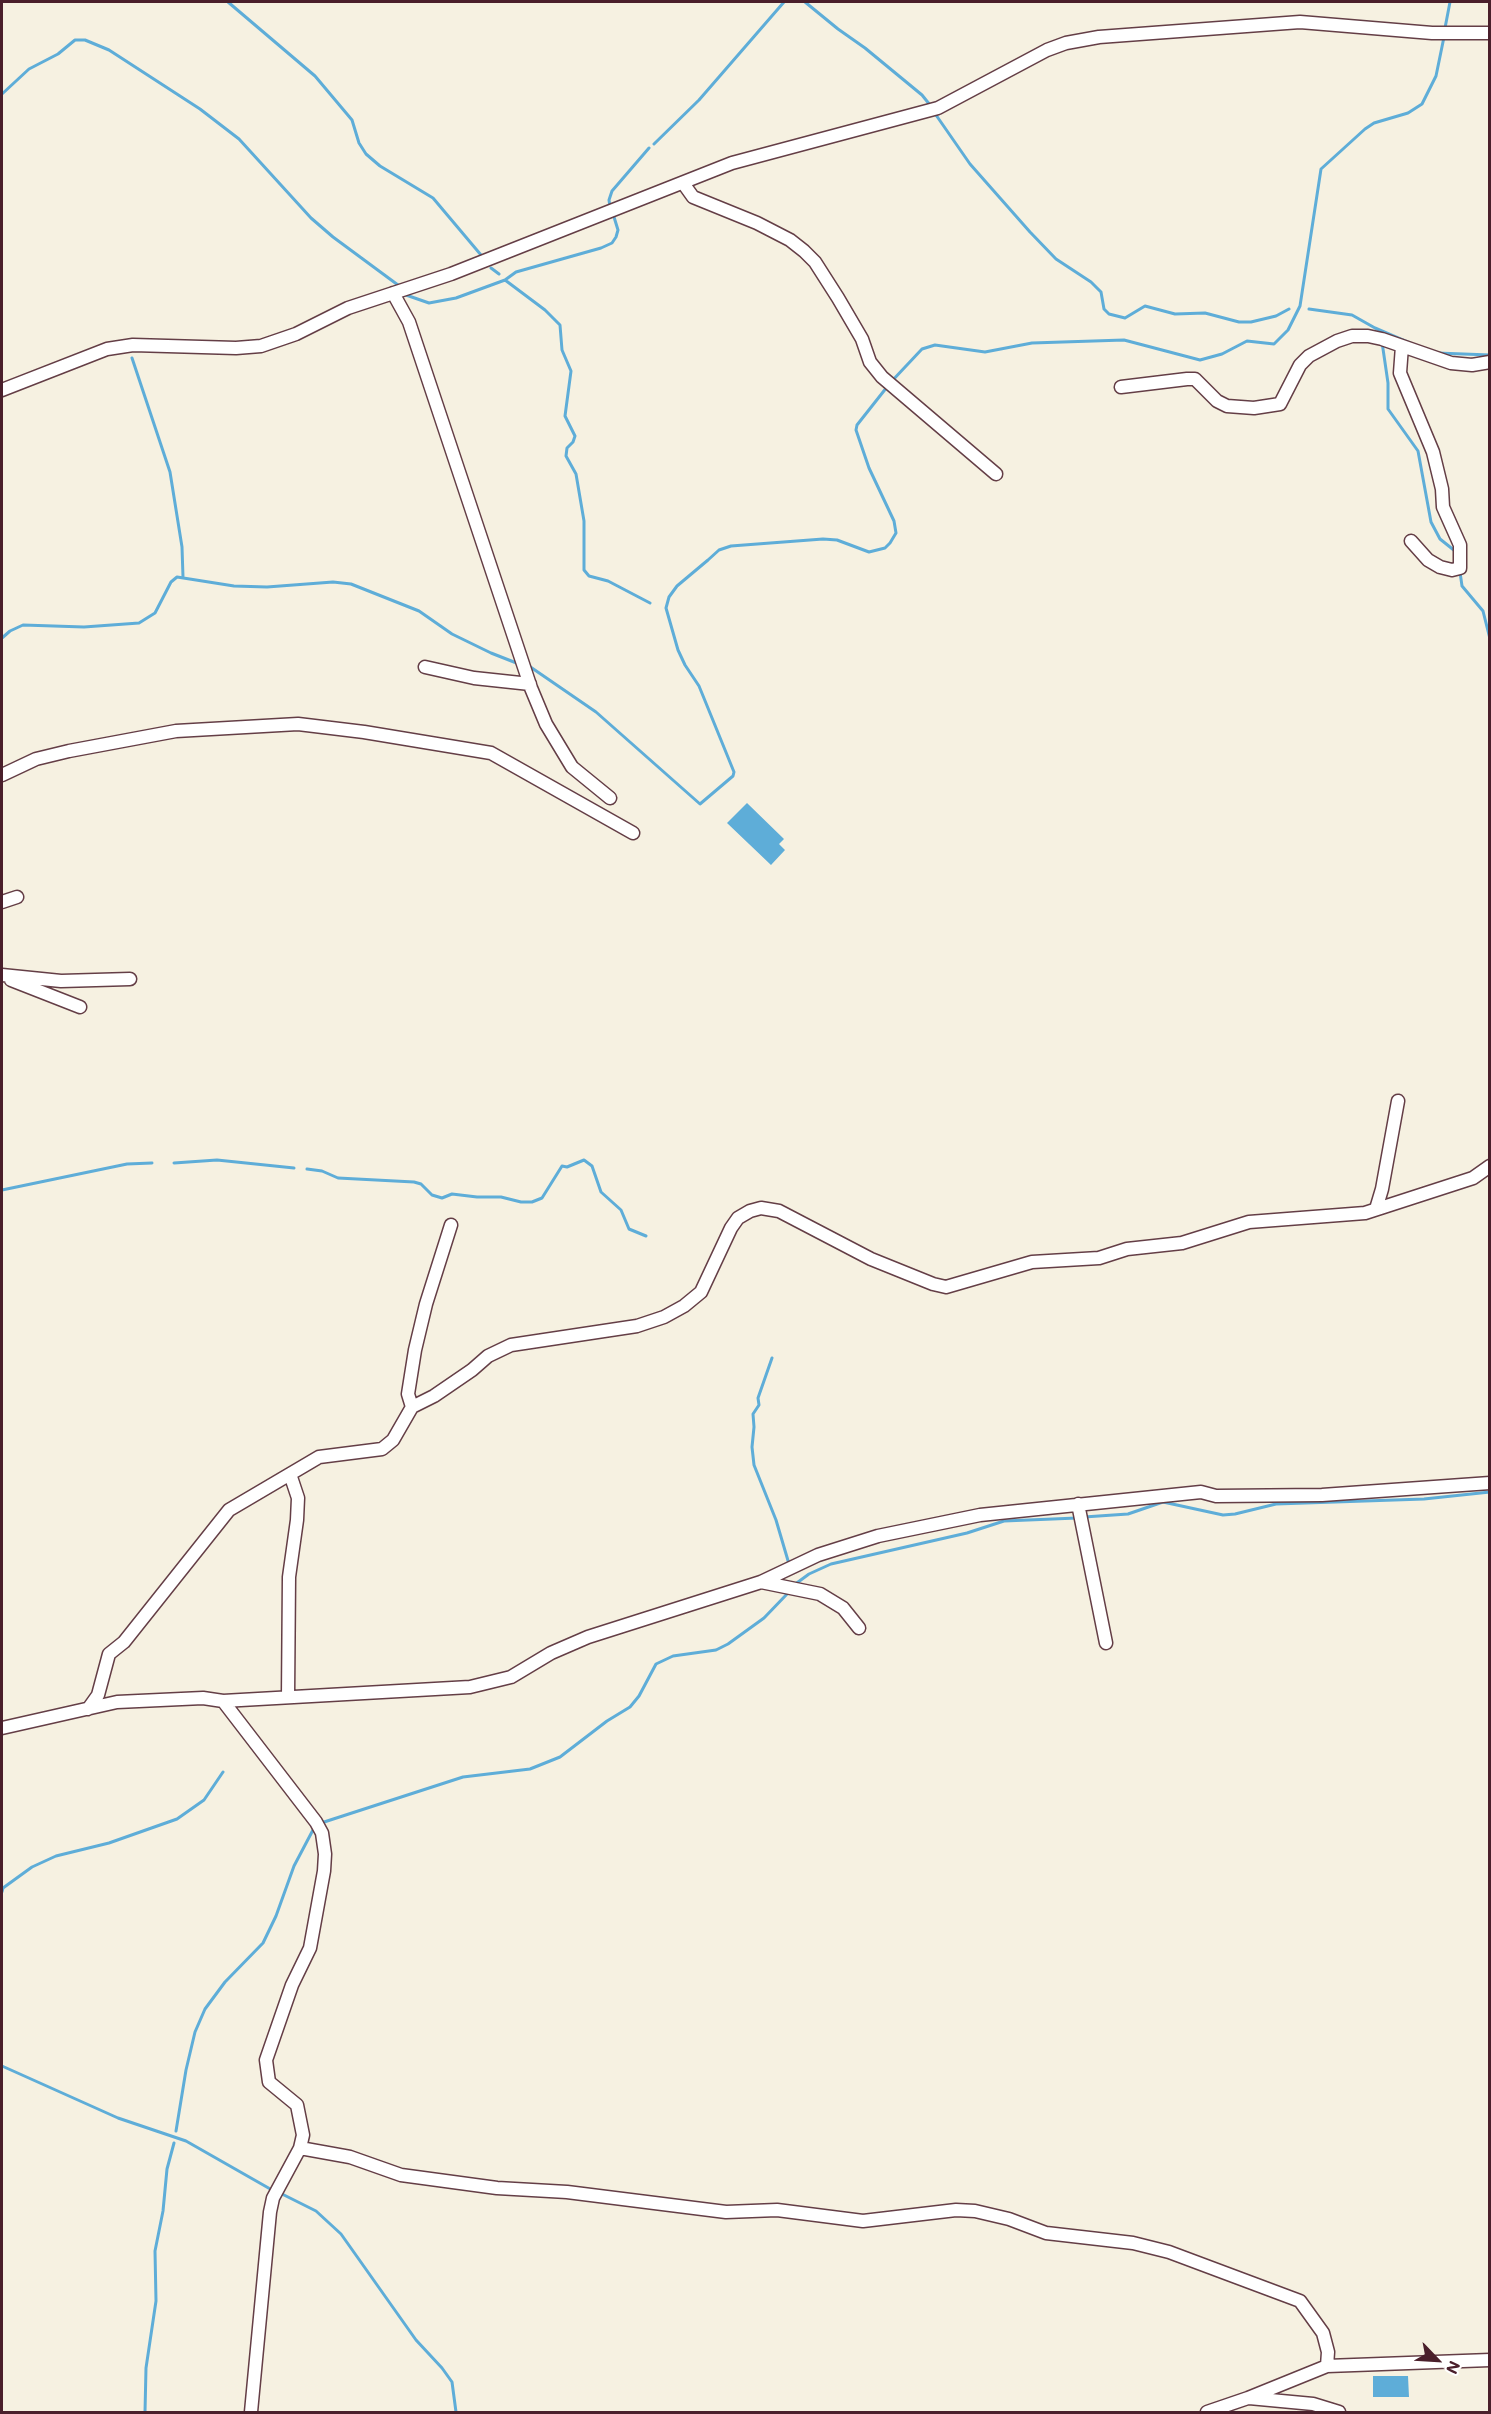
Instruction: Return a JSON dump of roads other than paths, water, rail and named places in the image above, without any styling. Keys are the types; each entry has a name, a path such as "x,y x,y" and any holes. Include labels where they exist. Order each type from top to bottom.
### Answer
{"street":[{"path":"2,390 107,349 133,345 236,348 261,346 296,334 348,308 451,274 732,163 938,108 1047,50 1066,43 1099,37 1300,22 1432,33 1490,33"},
{"path":"683,183 693,197 757,223 790,240 804,251 815,262 832,289 862,339 870,362 882,377 996,474"},
{"path":"393,293 409,322 530,684 546,724 572,767 610,798"},
{"path":"1121,387 1187,378 1195,380 1217,401 1227,406 1280,404 1300,365 1309,356 1352,336 1368,336 1451,363 1472,365 1490,362"},
{"path":"1402,346 1400,373 1433,452 1442,489 1443,507 1460,545 1460,568 1452,570 1440,567 1428,560 1411,541"},
{"path":"425,667 474,678 530,684"},
{"path":"2,775 36,759 176,731 309,725 491,753 633,833"},
{"path":"2,902 17,897"},
{"path":"2,976 62,981 130,979"},
{"path":"2,976 80,1007"},
{"path":"1376,1209 1382,1189 1398,1101"},
{"path":"88,1709 98,1695 109,1654 131,1634 229,1510 319,1457 382,1449 393,1440 411,1407 434,1396 488,1356 511,1345 637,1326 664,1317 684,1306 701,1292 731,1228 738,1218 750,1211 761,1209 778,1211 872,1260 946,1287 1032,1262 1099,1258 1127,1249 1182,1243 1249,1222 1365,1213 1473,1178 1490,1166"},
{"path":"411,1407 408,1394 415,1350 426,1304 451,1225"},
{"path":"288,1697 289,1577 298,1498 290,1474"},
{"path":"2,1728 117,1702 203,1698 223,1701 470,1687 511,1677 551,1653 588,1637 761,1582 818,1555 878,1536 980,1515 1202,1492 1216,1496 1322,1495 1490,1483"},
{"path":"1078,1504 1106,1643"},
{"path":"761,1582 820,1594 843,1608 859,1628"},
{"path":"223,1701 316,1822 324,1843 324,1872 310,1948 292,1985 266,2060 269,2082 297,2105 303,2135 300,2148 271,2205 251,2412"},
{"path":"300,2148 350,2157 401,2175 496,2188 567,2192 726,2212 777,2210 863,2221 956,2210 975,2211 1009,2219 1046,2233 1133,2243 1169,2252 1300,2301 1323,2333 1328,2352 1328,2366"},
{"path":"1207,2412 1328,2366 1490,2360"},
{"path":"1248,2398 1313,2403 1339,2412"}],"water":[{"path":"747,803 784,839 779,844 785,850 771,865 727,823"},
{"path":"1373,2376 1408,2376 1409,2397 1373,2397"}],"waterway":[{"path":"228,2 315,76 352,120 359,143 366,154 380,166 433,198 481,255"},
{"path":"654,144 699,100 784,2"},
{"path":"805,2 865,48 922,95 930,105"},
{"path":"1445,28 1450,2"},
{"path":"891,382 922,349 935,345 985,352 1032,343 1124,340 1200,360 1222,354 1247,341 1274,344 1288,330 1300,306 1321,169 1374,123 1408,113 1422,104 1436,76 1444,37"},
{"path":"2,94 29,69 58,54 75,40 85,40 109,50 200,109 239,139 311,218 398,285"},
{"path":"936,115 970,164 1030,232 1056,259 1091,282 1101,292 1104,309 1109,314 1125,318 1145,306 1175,314 1205,313 1239,322 1251,322 1276,316 1289,309"},
{"path":"610,207 609,200 612,191 649,148"},
{"path":"406,295 429,303 456,298 505,280 516,272 601,248 612,243 616,237 618,230 614,217"},
{"path":"491,268 499,274"},
{"path":"505,280 545,310 560,325 562,350 571,371 565,416 575,436 567,448 566,456 576,474 584,521 584,570 589,576 608,581 650,603"},
{"path":"1309,309 1352,315 1412,344"},
{"path":"1382,342 1388,383 1388,409 1418,451 1431,522 1440,539 1455,551"},
{"path":"1437,353 1490,355"},
{"path":"132,358 170,472 182,547 183,577"},
{"path":"529,666 596,712 700,804 733,776 734,772 699,686 678,650 666,608 669,597 677,586 719,550 731,546 823,539 837,540 869,552 885,548 896,533 894,521 869,468 856,430 857,425 887,387"},
{"path":"1460,572 1462,586 1483,611 1490,639"},
{"path":"2,638 23,625 84,627 139,623 155,613 171,582 177,577 234,586 267,587 333,582 351,584 419,611 452,634 519,664"},
{"path":"174,1163 217,1160 294,1168"},
{"path":"307,1169 322,1171 338,1178 414,1182 421,1184 432,1195 442,1198 452,1194 501,1197 532,1202 542,1198 562,1166 567,1167 584,1160 592,1166 601,1192 621,1210 629,1229 646,1236"},
{"path":"2,1190 127,1164 152,1163"},
{"path":"772,1358 758,1398 759,1405 753,1414 752,1447 754,1465 776,1520 789,1564"},
{"path":"1084,1517 1128,1514 1163,1502 1223,1515 1276,1504 1424,1499 1490,1492"},
{"path":"794,1585 809,1574 831,1564 967,1533 1004,1521 1077,1518"},
{"path":"321,1823 463,1777 530,1769 560,1757 607,1721 630,1707 639,1696 656,1664 673,1656 716,1650 728,1644 764,1618 788,1593"},
{"path":"2,1892 3,1888 32,1867 56,1856 109,1843 177,1819 204,1800 223,1772"},
{"path":"176,2131 195,2032 205,2009 225,1982 263,1943 276,1916 294,1866 314,1828"},
{"path":"2,2066 118,2118 186,2141 272,2190"},
{"path":"145,2412 146,2368 156,2301 155,2251 163,2211 167,2169 174,2143"},
{"path":"280,2193 316,2211 341,2234 416,2340 452,2382 456,2412"}]}
